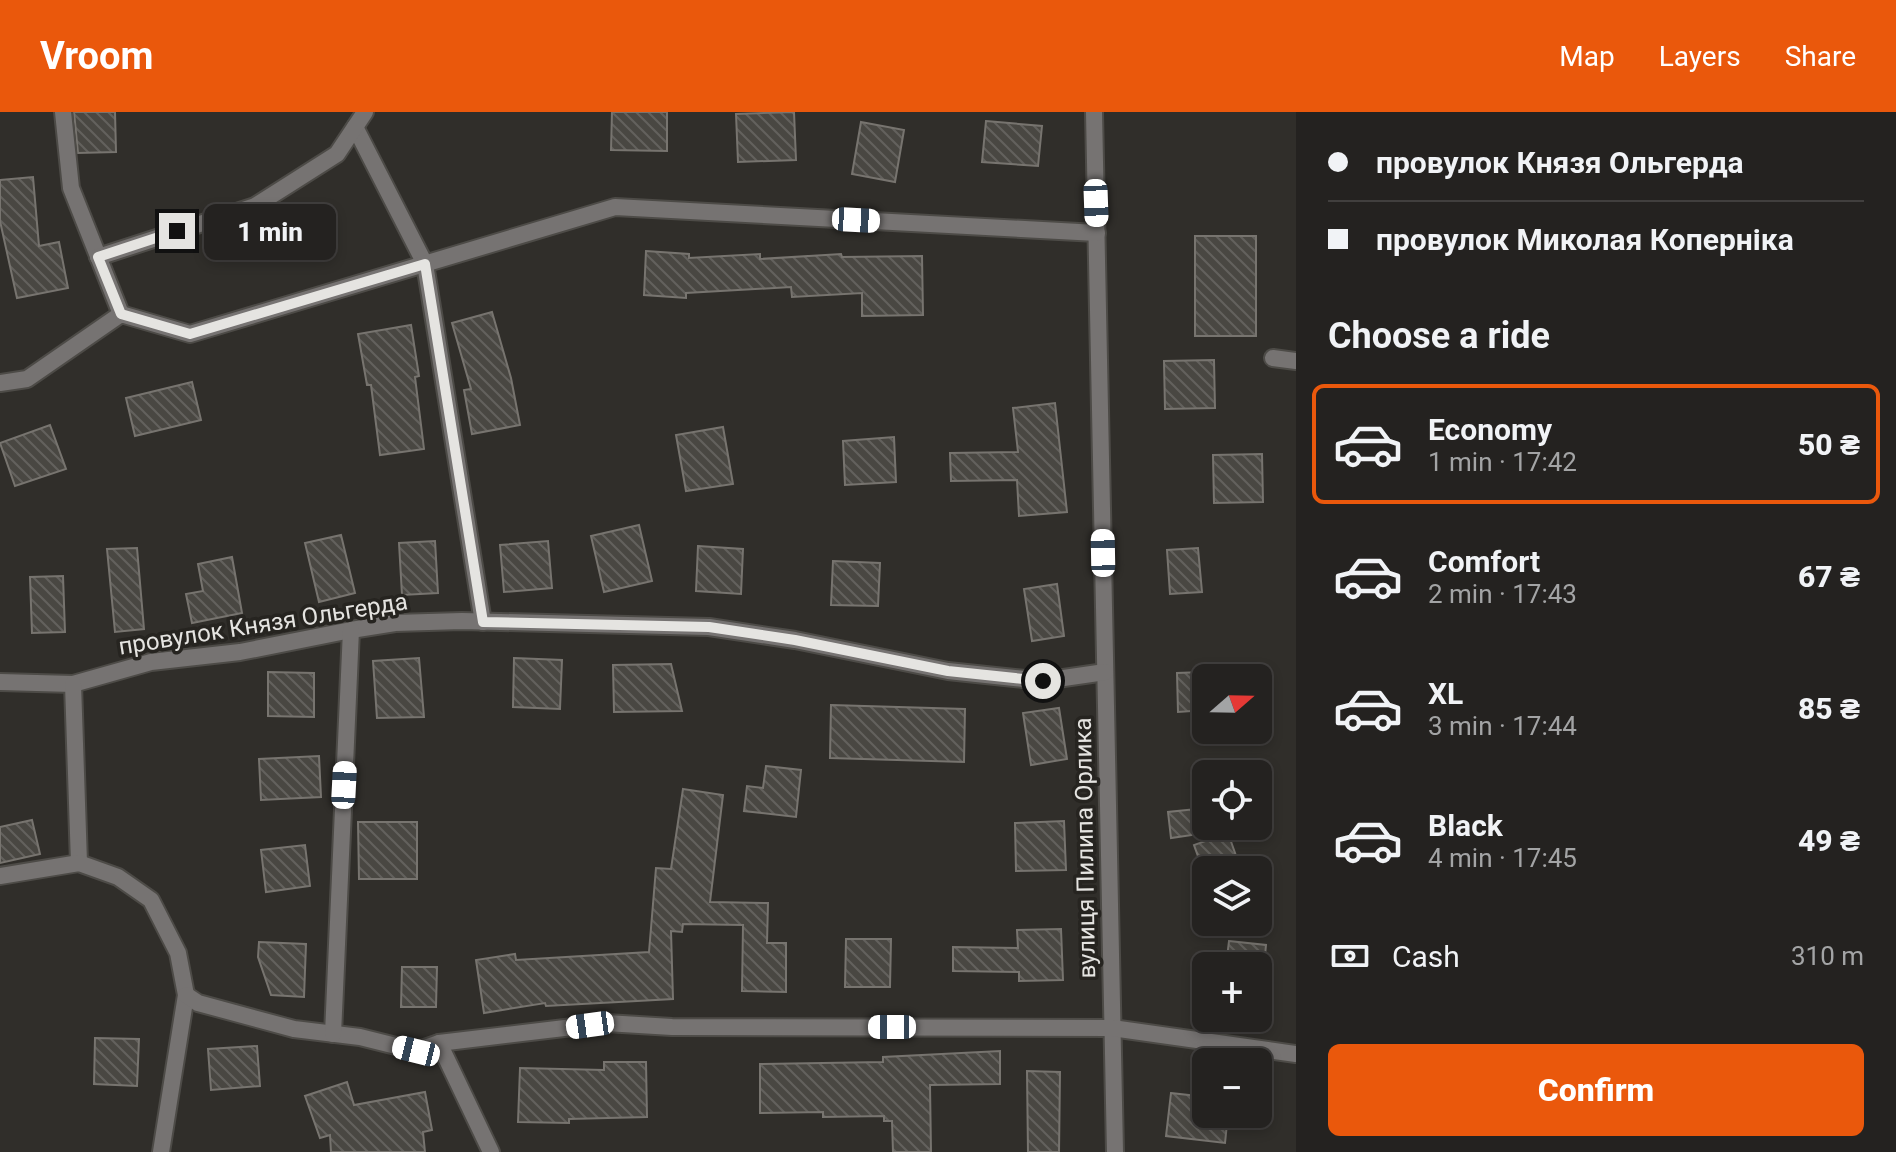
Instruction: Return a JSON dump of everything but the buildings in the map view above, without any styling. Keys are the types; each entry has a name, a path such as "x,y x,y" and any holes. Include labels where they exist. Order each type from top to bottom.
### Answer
{"street":[{"path":"63,112 71,188 121,314"},
{"path":"98,257 255,206 337,154 365,112"},
{"name":"вулиця Пилипа Орлика","path":"1094,112 1115,1152"},
{"path":"355,127 425,264 483,622"},
{"path":"121,314 190,334 615,207 1097,233"},
{"path":"0,383 27,379 121,314"},
{"path":"1273,358 1296,361"},
{"name":"провулок Князя Ольгерда","path":"0,682 73,684 151,662 240,652 395,623 483,622 709,627 795,640 948,671 1043,681 1105,672"},
{"path":"333,1034 351,630"},
{"path":"73,684 79,863"},
{"path":"0,876 79,863 118,877 151,900 178,953 186,995 161,1152"},
{"path":"186,995 198,1003 294,1029 416,1051 439,1043 606,1023 672,1027 1112,1028 1296,1054"},
{"path":"439,1043 491,1152"}],"route":[{"path":"177,231 98,257 121,314 190,334 425,264 483,622 649,629 709,627 795,640 948,671 1043,681"}]}
